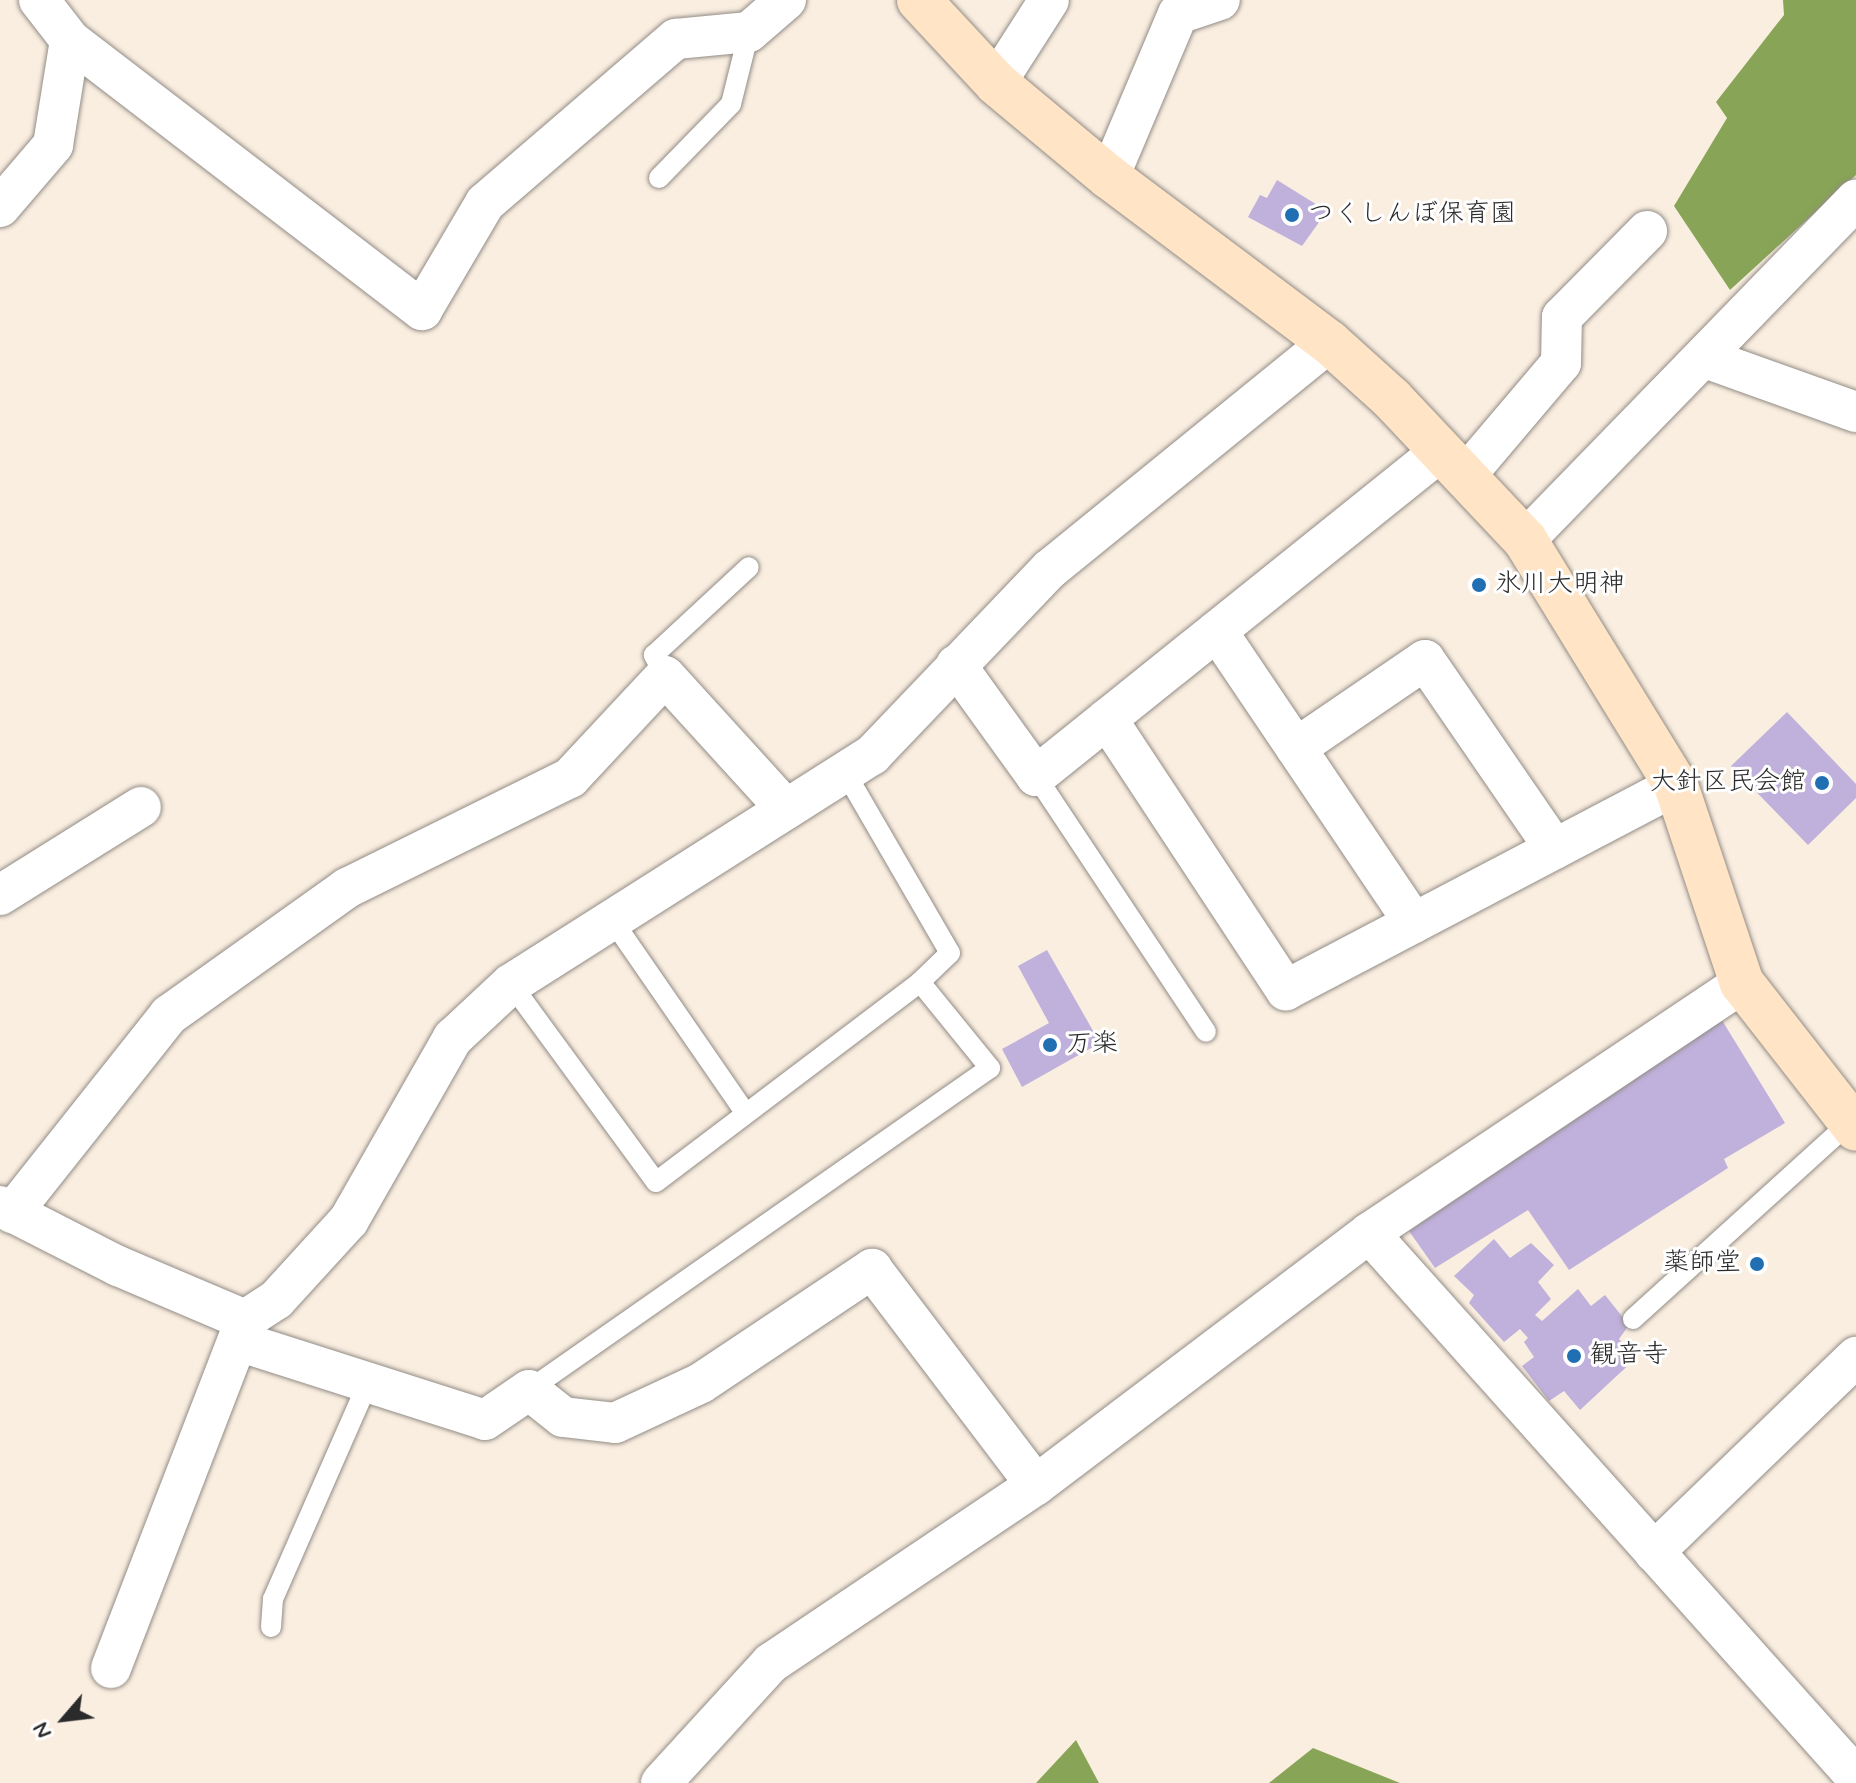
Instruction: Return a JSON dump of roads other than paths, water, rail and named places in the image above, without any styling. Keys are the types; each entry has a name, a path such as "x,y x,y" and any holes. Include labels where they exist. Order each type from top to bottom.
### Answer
{"street":[{"path":"39,0 70,40 422,310 485,203 676,39 749,32 786,0"},
{"path":"919,0 996,83 1109,177 1329,342 1454,463 1525,540 1676,785 1742,983 1853,1126"},
{"path":"996,83 1049,0"},
{"path":"1109,177 1178,14 1220,0"},
{"path":"0,207 53,145 70,40"},
{"path":"1525,540 1856,200"},
{"path":"956,665 1036,776 1217,631 1454,463 1561,363 1562,317 1647,231"},
{"path":"111,1668 242,1331 276,1300 349,1220 453,1038 511,984 872,755 1050,569 1329,342"},
{"path":"1705,358 1856,412"},
{"path":"1217,631 1414,923"},
{"path":"1296,748 1425,660 1555,849"},
{"path":"786,809 665,676 570,778 347,888 169,1015 6,1210 242,1331 485,1420 529,1390 563,1417 615,1423 701,1383 872,1269 1036,1485"},
{"path":"1107,719 1286,990 1676,785"},
{"path":"0,895 141,807"},
{"path":"661,1783 771,1663 1036,1485 1369,1233 1742,983"},
{"path":"1369,1233 1856,1777"},
{"path":"1654,1552 1856,1357"}],"lane":[{"path":"659,178 731,104 749,32"},
{"path":"665,676 654,655 749,567"},
{"path":"511,984 656,1182 920,982 950,953 845,772"},
{"path":"1036,776 1206,1032"},
{"path":"613,921 746,1114"},
{"path":"529,1390 990,1068 920,982"},
{"path":"1633,1319 1853,1126"},
{"path":"271,1627 273,1599 369,1380"}],"place":[{"name":"つくしんぼ保育園","path":"1292,215"},
{"name":"氷川大明神","path":"1479,585"},
{"name":"大針区民会館","path":"1822,783"},
{"name":"万楽","path":"1050,1045"},
{"name":"薬師堂","path":"1757,1264"},
{"name":"観音寺","path":"1574,1356"}]}
